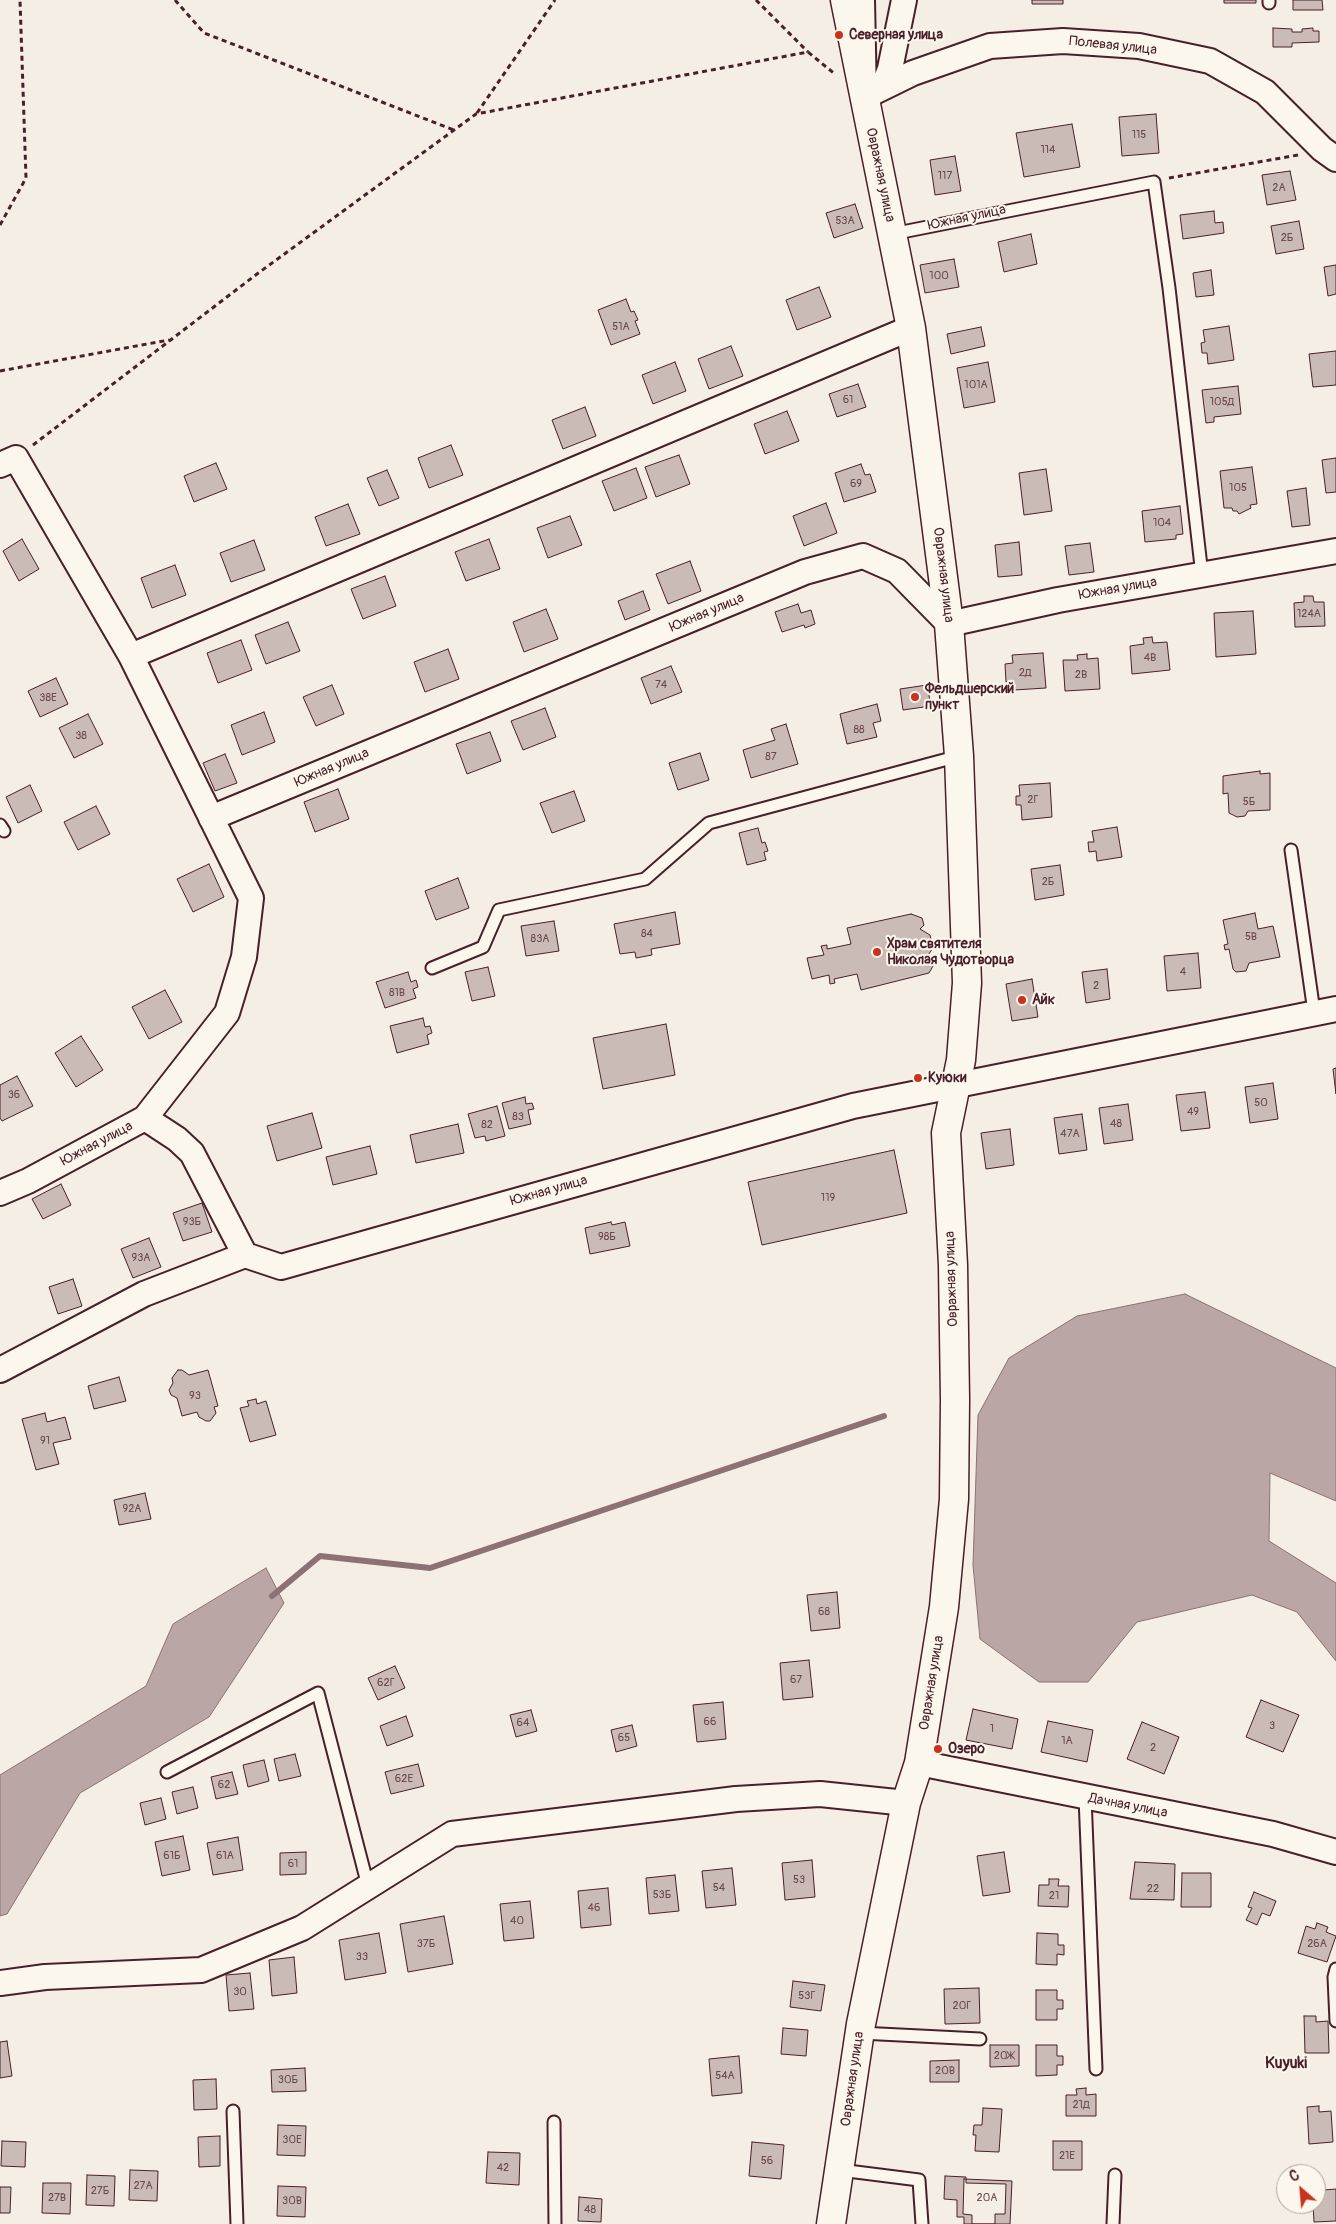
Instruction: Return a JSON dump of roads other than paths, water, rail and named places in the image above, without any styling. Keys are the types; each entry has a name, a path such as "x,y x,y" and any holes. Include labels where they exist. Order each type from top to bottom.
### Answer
{"street":[{"name":"Овражная улица","path":"831,2224 860,2033 906,1803 919,1763 942,1616 954,1499 955,1400 953,1266 946,1133 958,1072 967,983 959,756 949,624 912,328 892,234 874,92 845,0"},
{"path":"862,0 874,92"},
{"path":"874,92 890,69 904,0"},
{"name":"Полевая улица","path":"874,92 913,73 990,46 1063,41 1139,46 1210,61 1265,92 1329,154"},
{"path":"131,656 912,328"},
{"path":"8,462 131,656 251,898 244,957 227,1013 145,1118"},
{"name":"Южная улица","path":"211,818 805,572 863,556 896,571 949,624 1058,600 1336,551"},
{"name":"Южная улица","path":"0,1193 145,1118 177,1139 192,1153 245,1255 282,1267 853,1106 958,1072 1325,1011"},
{"path":"0,1370 144,1294 245,1255"},
{"name":"Дачная улица","path":"919,1763 1273,1834 1336,1852"},
{"path":"0,1983 45,1977 201,1970 302,1928 452,1834 736,1799 820,1794 906,1803"}],"lane":[{"name":"Южная улица","path":"892,234 1154,182 1169,288 1202,575"},
{"path":"432,968 483,947 499,910 645,880 709,823 959,756"},
{"path":"1291,850 1325,1011"},
{"path":"167,1772 318,1693 368,1886"},
{"path":"1085,1797 1096,2069"},
{"path":"1336,1969 1334,1976 1336,2021"},
{"path":"860,2033 980,2039"},
{"path":"233,2111 237,2224"},
{"path":"554,2122 555,2224"},
{"path":"840,2170 919,2180 922,2224"},
{"path":"1113,2224 1115,2175"}],"waterway":[{"path":"272,1596 320,1556 430,1568 884,1416"}],"place":[{"name":"Северная улица","path":"839,35"},
{"name":"Фельдшерский пункт","path":"915,697"},
{"name":"Храм святителя Николая Чудотворца","path":"877,952"},
{"name":"Айк","path":"1022,1000"},
{"name":"Куюки","path":"918,1078"},
{"name":"Озеро","path":"938,1749"}],"district":[{"name":"Kuyuki","path":"1286,2064"}]}
